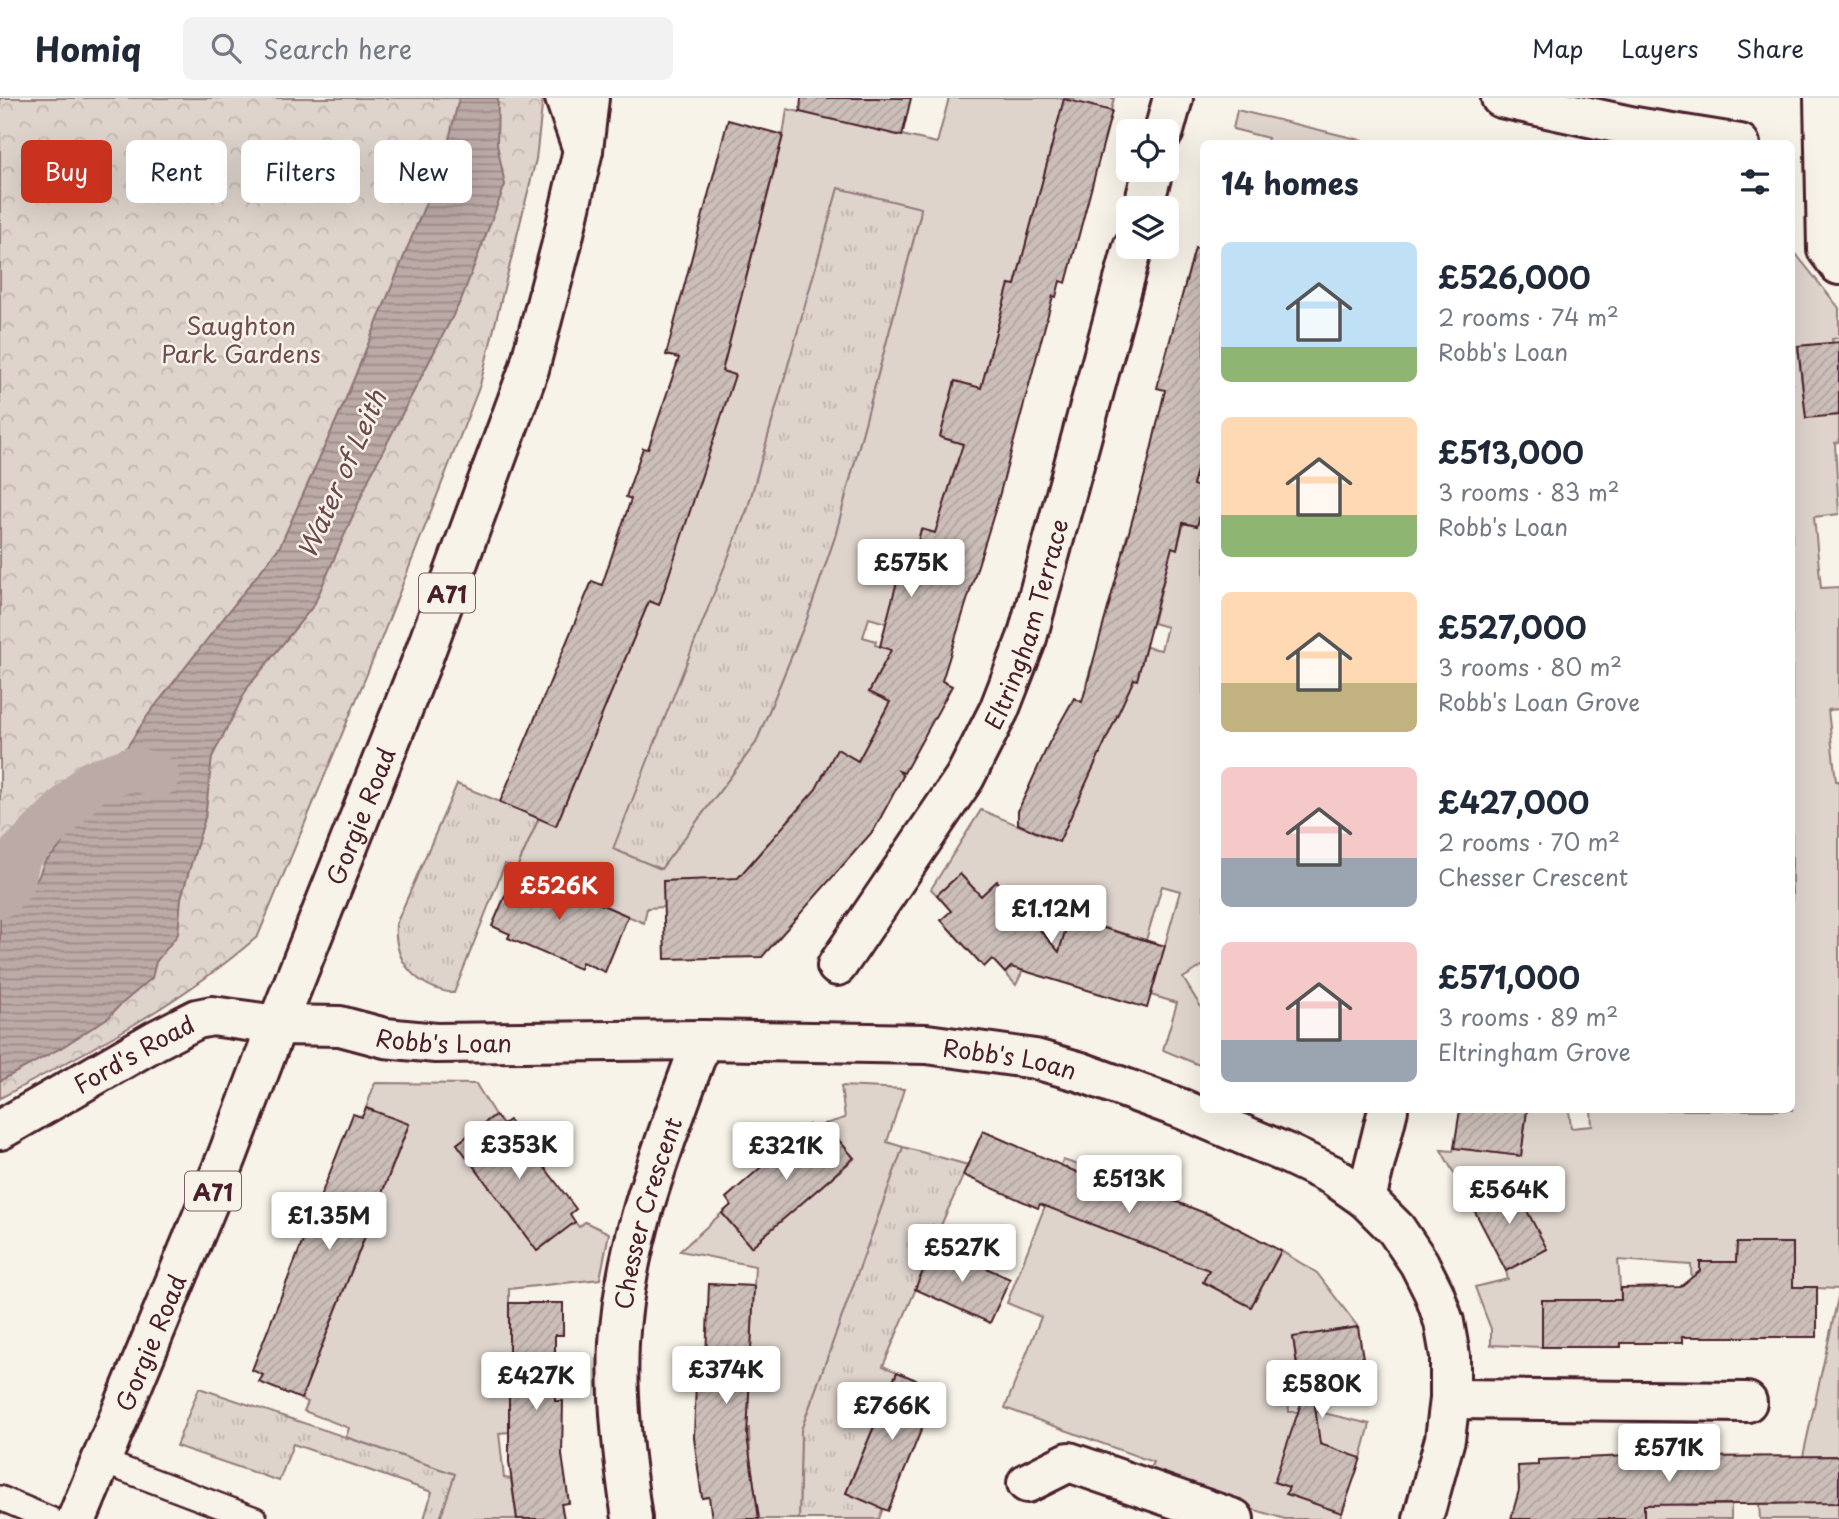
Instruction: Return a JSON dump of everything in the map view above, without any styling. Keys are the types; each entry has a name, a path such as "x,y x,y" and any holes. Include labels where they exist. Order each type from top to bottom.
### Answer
{"street":[{"path":"565,98 583,150"},
{"name":"Gorgie Road","path":"77,1519 228,1157 277,1025 421,663 529,369 583,150 589,98"},
{"path":"1167,119 1173,98"},
{"path":"1502,98 1635,127 1715,140"},
{"path":"1824,98 1809,155 1827,249 1839,265"},
{"name":"Eltringham Terrace","path":"837,966 965,777 999,710 1027,638 1130,259"},
{"name":"Ford's Road","path":"0,1130 197,1019 212,1016 277,1025"},
{"name":"Robb's Loan","path":"277,1025 340,1026 384,1038 436,1043 702,1040 928,1044 1035,1059 1081,1072 1239,1131 1332,1175 1366,1199 1396,1229 1419,1263 1434,1293 1444,1322 1450,1356 1450,1399 1442,1450 1423,1519"},
{"name":"Chesser Crescent","path":"632,1519 619,1402 619,1343 626,1284 650,1183 702,1040"},
{"path":"1366,1199 1387,1113"},
{"path":"1450,1399 1747,1402"},
{"path":"1027,1483 1069,1462 1234,1519"}],"lane":[{"path":"101,1461 255,1519"},
{"path":"0,1498 50,1519"}],"green space":[{"name":"Saughton Park Gardens","path":"0,98 543,98 536,159 480,385 377,650 258,936 198,983 166,1004 101,1044 0,1098"},
{"path":"949,98 1114,98 1111,111 1064,99 1015,285 1009,285 981,388 955,381 940,437 966,445 985,466 958,459 936,533 921,529 914,558 904,556 899,575 921,580 906,629 869,618 863,637 876,641 875,645 898,652 880,671 869,692 890,702 858,761 837,750 822,777 843,788 811,795 789,819 785,857 768,843 735,882 693,890 693,880 663,881 664,907 647,908 644,923 517,868 539,818 556,825 649,601 659,604 734,375 722,371 783,136 787,109 937,143","holes":["838,188 921,208 835,537 807,619 756,743 661,869 613,849 748,507"]},
{"path":"1237,110 1361,140 1268,140 1233,129"},
{"path":"838,187 922,208 920,216 835,537 807,619 756,743 661,869 612,849 748,507"},
{"path":"1795,253 1839,308 1839,338 1832,339 1833,343 1798,347 1806,417 1839,415 1839,442 1835,443 1839,514 1814,517 1821,588 1839,587 1839,709 1828,710 1836,781 1839,781 1839,1289 1793,1287 1793,1243 1737,1243 1736,1262 1700,1262 1700,1287 1692,1288 1691,1265 1618,1260 1621,1300 1542,1301 1542,1347 1491,1345 1491,1329 1475,1287 1508,1279 1506,1271 1546,1249 1512,1182 1471,1204 1441,1150 1453,1151 1454,1148 1521,1156 1527,1113 1569,1113 1571,1128 1592,1126 1591,1113 1795,1113"},
{"path":"1200,515 1200,967 1183,978 1200,1006 1200,1065 1163,1050 1177,1003 1151,995 1180,891 1162,886 1146,940 1069,918 1052,974 1025,966 1016,985 1005,973 1024,956 997,882 981,896 960,874 937,895 931,889 981,810 1059,842 1124,700 1086,685 1091,667 1137,679 1146,647 1161,650 1167,627 1153,623 1168,563 1123,551 1127,536 1177,548 1184,523 1197,526"},
{"path":"457,784 539,818 517,868 505,864 454,993 429,985 410,971 399,950 396,924"},
{"path":"375,1083 476,1084 495,1115 457,1144 537,1250 575,1222 579,1227 585,1222 609,1233 600,1279 509,1289 509,1432 499,1433 504,1478 511,1479 517,1519 440,1519 455,1474 346,1437 349,1428 304,1411 308,1402 301,1399 409,1125 366,1108"},
{"path":"841,1086 904,1089 887,1142 903,1147 801,1430 799,1519 759,1519 747,1428 755,1266 680,1251 722,1213 751,1246 854,1159 825,1124 845,1118"},
{"path":"903,1147 968,1165 883,1366 897,1372 846,1493 883,1508 879,1519 799,1519 801,1430"},
{"path":"1063,1160 1103,1173 1085,1222 1185,1260 1206,1212 1232,1225 1203,1282 1251,1307 1281,1251 1317,1273 1358,1327 1293,1337 1301,1393 1288,1393 1289,1412 1315,1411 1370,1424 1361,1458 1274,1482 1289,1487 1287,1494 1342,1513 1339,1519 1285,1519 1146,1477 1153,1462 1005,1408 1041,1317 1007,1303"},
{"path":"1839,1293 1838,1519 1760,1519 1759,1504 1777,1504 1777,1488 1796,1488"},
{"path":"199,1388 456,1474 440,1519 424,1519 432,1492 293,1444 279,1481 176,1446"},
{"path":"1644,1495 1687,1505 1731,1505 1731,1519 1644,1519"}],"water":[{"name":"Water of Leith","path":"459,98 498,98 497,144 505,185 461,300 371,474 314,605 248,687 212,757 205,818 181,898 178,934 156,962 152,978 109,1017 61,1048 0,1081 0,912 24,886 30,886 31,882 38,878 44,863 58,849 83,809 101,798 103,769 102,766 97,767 100,762 127,747 148,715 280,546 344,403 426,203 472,203 472,140 449,140"}],"building":[{"path":"801,98 911,98 902,136 800,112"},
{"path":"1064,99 1112,111 1066,283 1060,281 1056,297 1053,296 997,504 942,681 952,686 904,773 899,771 903,776 874,830 762,957 665,959 663,881 738,878 816,789 837,749 858,761 890,702 869,692 891,650 880,646 904,555 914,558 921,529 935,533 963,444 940,437 955,381 981,388 1009,284 1015,285"},
{"path":"728,120 783,135 722,371 735,375 659,605 649,601 556,826 500,802 592,581 602,585 631,499 626,497 643,448 648,449 679,358 666,355"},
{"path":"1195,248 1200,249 1200,458 1193,485 1200,487 1200,515 1197,526 1183,523 1177,549 1172,547 1137,680 1134,679 1059,842 1018,824 1018,811 1049,743 1074,698 1082,702 1148,463 1165,390 1157,388"},
{"path":"1839,342 1839,415 1806,418 1798,346"},
{"path":"517,868 628,916 605,972 582,962 580,969 508,938 510,934 492,926"},
{"path":"960,874 981,896 997,881 1059,952 1069,918 1165,946 1147,1008 1011,967 1005,973 992,959 984,967 941,920 951,911 937,895"},
{"path":"366,1108 409,1124 301,1399 259,1382 263,1375 252,1370 353,1114 362,1117"},
{"path":"1460,1113 1527,1113 1521,1156 1454,1148"},
{"path":"495,1115 503,1124 509,1120 576,1209 570,1214 575,1222 537,1251 457,1144"},
{"path":"825,1124 854,1158 751,1247 722,1213 731,1205 726,1198 809,1125 815,1132"},
{"path":"983,1131 1099,1182 1103,1173 1220,1219 1281,1251 1251,1307 1203,1282 1209,1270 1040,1204 1038,1208 963,1175"},
{"path":"1512,1182 1547,1249 1506,1271 1471,1204"},
{"path":"1737,1243 1793,1243 1793,1287 1817,1287 1817,1337 1682,1337 1682,1343 1621,1343 1621,1347 1542,1347 1542,1300 1621,1300 1621,1288 1680,1287 1700,1271 1700,1262 1736,1262"},
{"path":"935,1244 1010,1279 990,1323 915,1289"},
{"path":"709,1284 754,1286 747,1436 759,1519 712,1519 709,1497 702,1498 694,1438 696,1381 705,1382"},
{"path":"509,1303 563,1303 563,1335 555,1335 555,1401 563,1401 562,1455 569,1503 561,1504 564,1519 517,1519 509,1462"},
{"path":"1358,1327 1367,1383 1313,1391 1320,1444 1361,1458 1342,1513 1286,1494 1289,1487 1274,1482 1305,1392 1301,1393 1293,1337"},
{"path":"897,1372 938,1389 888,1511 846,1493"},
{"path":"1651,1455 1839,1456 1839,1503 1644,1505 1644,1519 1511,1519 1519,1490 1518,1466 1538,1465 1538,1460"}],"waterway":[{"path":"0,896 13,881 19,855 92,782 133,768 157,776"}]}
